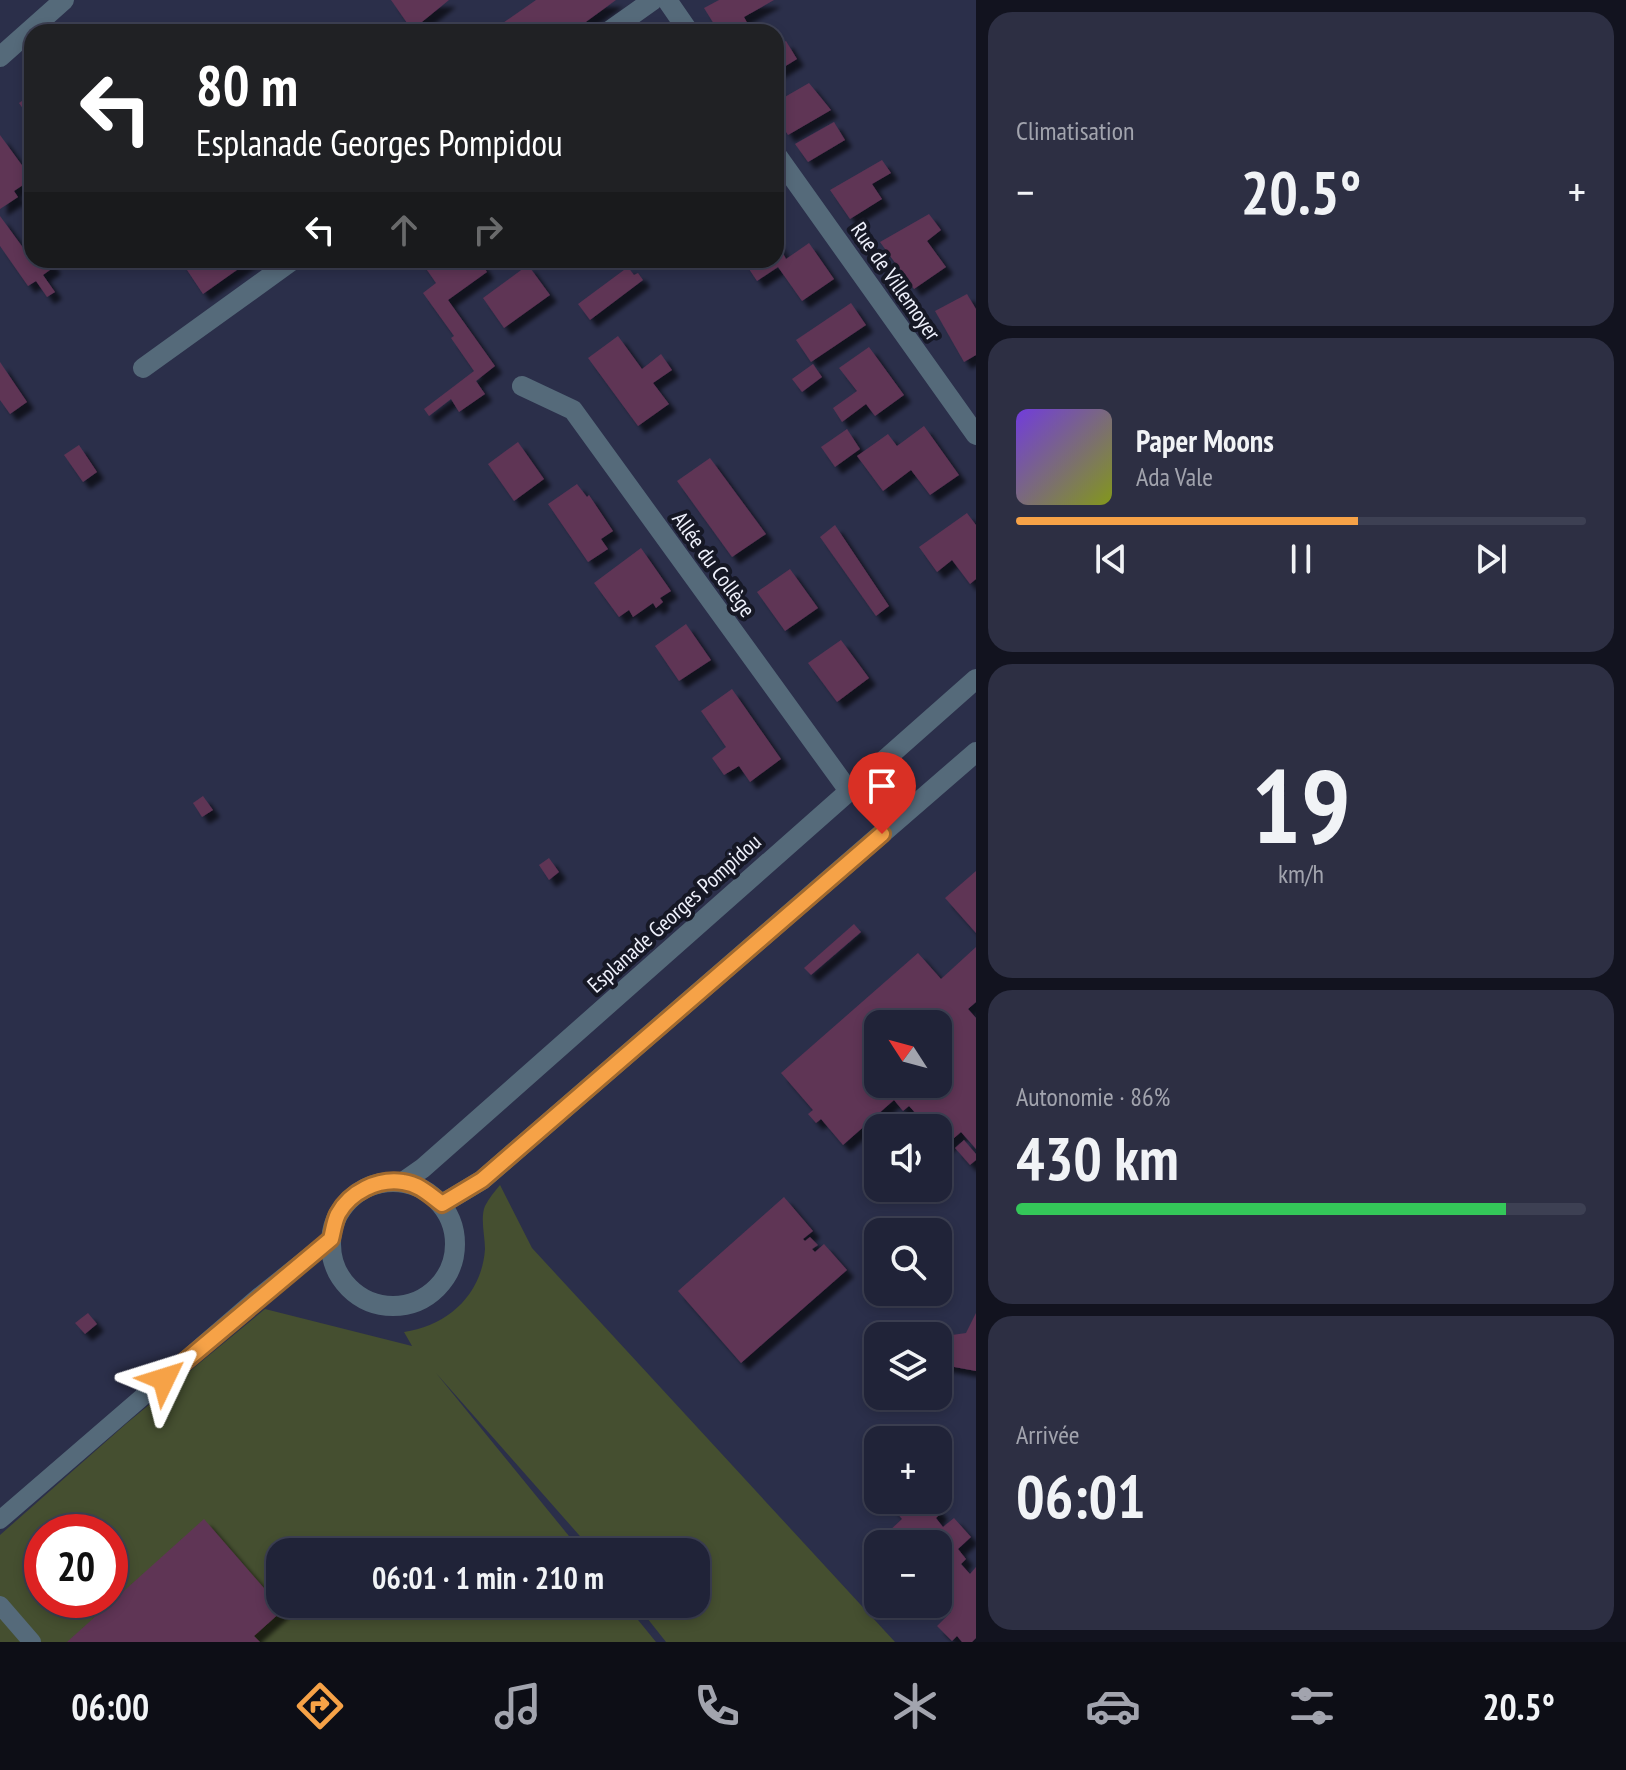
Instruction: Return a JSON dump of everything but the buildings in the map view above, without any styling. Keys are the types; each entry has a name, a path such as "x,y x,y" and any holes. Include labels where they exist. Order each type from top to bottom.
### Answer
{"street":[{"path":"37,24 64,0"},
{"path":"619,24 653,0"},
{"path":"667,0 684,24"},
{"path":"0,57 24,36"},
{"name":"Rue de Villemoyer","path":"784,165 972,422"},
{"path":"143,368 282,268"},
{"name":"Allée du Collège","path":"522,386 573,410 849,791"},
{"name":"Esplanade Georges Pompidou","path":"403,1182 423,1168 976,679"},
{"path":"442,1204 482,1180 976,752"},
{"path":"403,1182 425,1190 442,1204 453,1226 455,1251 448,1274 431,1293 410,1304 386,1306 363,1299 345,1284 334,1263 331,1239 338,1215 354,1195 378,1183 403,1182"}],"lane":[{"path":"0,1520 245,1308 331,1239"},
{"path":"0,1605 32,1642"}],"green space":[{"path":"500,1185 532,1248 864,1608 864,1618 873,1618 895,1642 666,1642 647,1618 710,1618 710,1538 582,1538 436,1373 571,1538 266,1538 266,1618 636,1618 656,1642 0,1642 0,1535 127,1423 265,1309 412,1346 404,1332 420,1329 448,1315 460,1306 477,1281 485,1249 483,1221 488,1200"}],"route":[{"path":"164,1379 331,1239 338,1215 354,1195 378,1183 403,1182 425,1190 442,1204 482,1180 882,834"}]}
